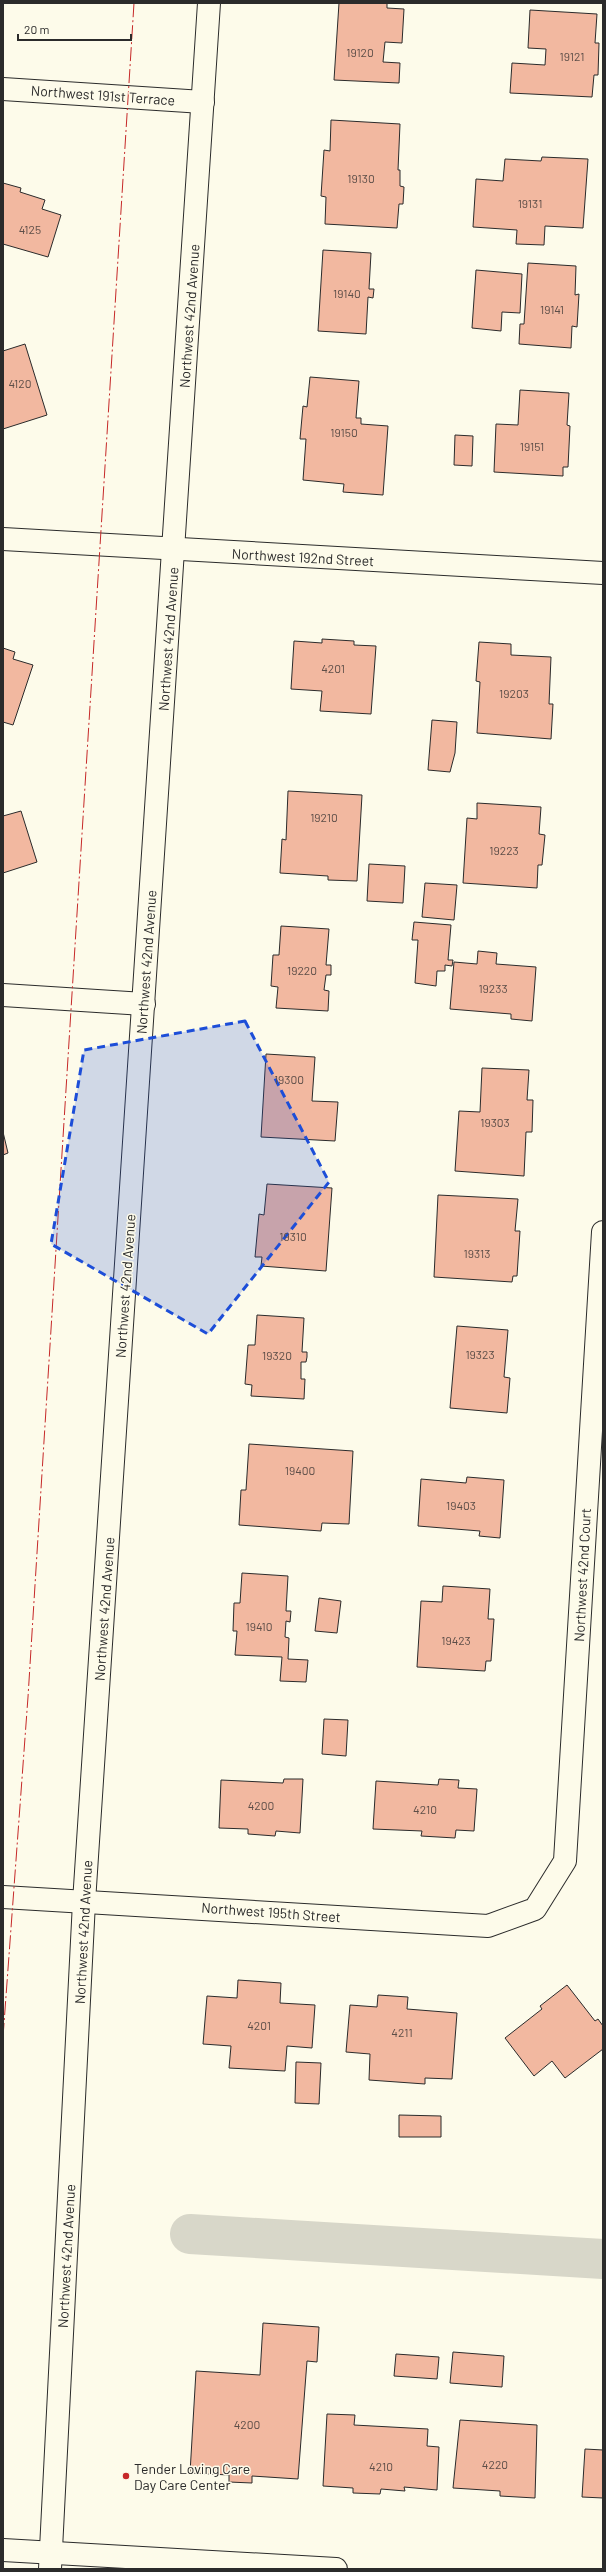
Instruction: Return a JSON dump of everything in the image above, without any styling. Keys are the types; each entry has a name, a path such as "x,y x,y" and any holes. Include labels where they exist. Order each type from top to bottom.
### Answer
{"street":[{"name":"Northwest 42nd Avenue","path":"51,2561 84,1902 209,3"},
{"name":"Northwest 191st Terrace","path":"3,89 203,102"},
{"name":"Northwest 192nd Street","path":"3,539 174,550 603,573"},
{"path":"3,995 144,1004"},
{"name":"Northwest 42nd Court","path":"535,1909 565,1861 603,1232"},
{"name":"Northwest 195th Street","path":"3,1897 488,1926 535,1909"},
{"path":"3,2550 51,2561 336,2569"}],"highlighted area":[{"path":"245,1021 329,1182 208,1334 51,1244 84,1050"}],"building":[{"path":"339,3 387,3 387,8 404,9 402,43 385,42 383,62 400,63 399,83 334,80"},
{"path":"530,10 597,14 595,43 599,43 598,75 594,75 592,97 510,93 512,63 545,65 546,49 528,48"},
{"path":"331,120 400,124 398,170 400,170 400,186 404,187 403,204 399,204 397,228 325,224 326,197 321,196 324,150 330,151"},
{"path":"542,157 588,159 583,228 545,226 544,245 516,244 517,230 473,227 476,179 503,181 505,159 541,161"},
{"path":"3,183 21,188 20,192 45,200 42,209 61,215 48,257 3,244"},
{"path":"323,250 371,253 369,289 374,289 373,298 368,297 366,334 318,331"},
{"path":"528,263 576,266 575,295 579,294 577,327 572,326 571,348 519,344 520,324 524,324"},
{"path":"476,270 522,274 520,313 502,312 501,331 472,328"},
{"path":"25,344 47,415 3,429 3,351"},
{"path":"310,377 359,381 356,418 361,418 361,424 388,426 383,495 343,492 344,484 303,480 306,439 300,439 303,406 307,407"},
{"path":"520,390 569,393 567,425 570,426 568,467 563,467 563,476 494,472 496,424 518,425"},
{"path":"455,435 473,436 472,466 454,465"},
{"path":"322,639 354,641 354,645 376,646 371,714 320,711 322,691 291,689 294,641 322,643"},
{"path":"479,642 511,644 511,655 551,657 549,704 553,704 551,739 477,733 480,682 476,681"},
{"path":"3,648 15,652 13,659 33,665 13,725 3,722"},
{"path":"432,720 457,722 455,753 450,772 428,770"},
{"path":"288,791 362,795 357,881 328,880 328,876 280,873 282,839 286,840"},
{"path":"477,803 541,807 539,834 545,835 542,865 538,865 537,888 463,883 467,818 477,819"},
{"path":"21,811 37,862 3,873 3,816"},
{"path":"369,864 405,866 403,903 367,901"},
{"path":"425,883 457,885 454,920 422,917"},
{"path":"414,922 451,925 448,960 453,960 452,966 445,965 445,971 437,971 436,986 415,983 418,940 412,940"},
{"path":"281,926 329,929 326,965 331,965 331,975 326,975 324,990 329,991 328,1011 276,1008 278,987 271,986 273,955 279,955"},
{"path":"478,951 497,953 496,964 536,967 532,1021 511,1019 511,1014 450,1009 454,962 477,964"},
{"path":"266,1054 315,1057 312,1101 338,1102 335,1141 261,1137"},
{"path":"482,1068 529,1070 527,1100 533,1100 532,1132 526,1132 524,1176 455,1171 459,1111 480,1112"},
{"path":"3,1132 8,1153 3,1155"},
{"path":"267,1184 332,1188 326,1271 261,1266 262,1257 255,1257 259,1214 264,1215"},
{"path":"438,1195 518,1199 515,1231 520,1231 517,1276 513,1276 512,1282 434,1277"},
{"path":"257,1315 304,1318 302,1352 307,1352 307,1357 306,1362 301,1362 301,1379 305,1379 304,1399 251,1396 252,1385 245,1384 248,1345 255,1345"},
{"path":"457,1326 508,1330 504,1377 510,1378 507,1413 450,1408"},
{"path":"249,1444 353,1451 349,1524 322,1523 321,1531 239,1525 241,1490 246,1490"},
{"path":"467,1477 504,1480 500,1538 479,1536 480,1531 418,1526 421,1479 466,1483"},
{"path":"242,1573 288,1576 286,1611 291,1611 290,1622 286,1621 285,1637 289,1638 288,1659 308,1660 306,1682 280,1681 282,1657 235,1655 237,1631 233,1631 234,1603 240,1603"},
{"path":"443,1586 490,1589 488,1619 494,1619 491,1661 486,1661 485,1671 417,1667 421,1601 442,1602"},
{"path":"319,1598 341,1601 337,1633 315,1631"},
{"path":"324,1719 348,1720 346,1756 322,1754"},
{"path":"284,1779 303,1779 300,1833 276,1831 275,1836 248,1834 248,1829 219,1828 221,1780 283,1783"},
{"path":"439,1779 459,1780 458,1788 477,1789 474,1831 456,1830 455,1838 421,1836 422,1831 373,1829 376,1781 438,1785"},
{"path":"238,1980 281,1983 280,2003 315,2005 312,2048 287,2046 285,2071 229,2068 231,2046 203,2044 207,1996 237,1998"},
{"path":"567,1985 595,2021 598,2019 603,2026 603,2049 565,2078 552,2061 534,2076 505,2038 542,2009 540,2006"},
{"path":"378,1995 408,1997 407,2009 457,2013 452,2079 425,2078 425,2084 369,2080 370,2054 346,2052 350,2005 377,2007"},
{"path":"296,2062 321,2063 319,2104 295,2103"},
{"path":"399,2115 441,2116 441,2137 399,2137"},
{"path":"263,2323 319,2327 317,2362 307,2361 298,2479 252,2476 252,2483 229,2482 229,2475 190,2473 196,2371 260,2375"},
{"path":"453,2352 504,2356 502,2387 450,2383"},
{"path":"396,2354 439,2357 437,2379 394,2376"},
{"path":"327,2414 355,2415 354,2425 428,2429 427,2446 439,2447 437,2490 404,2487 405,2491 381,2489 380,2494 353,2493 353,2488 323,2486"},
{"path":"460,2420 537,2425 535,2498 500,2496 500,2491 453,2488"},
{"path":"585,2449 603,2450 603,2498 582,2497"}],"waterway":[{"path":"190,2234 603,2259"}],"power":[{"path":"3,2037 28,1697 134,3"}],"place":[{"name":"Tender Loving Care Day Care Center","path":"126,2476"}]}
